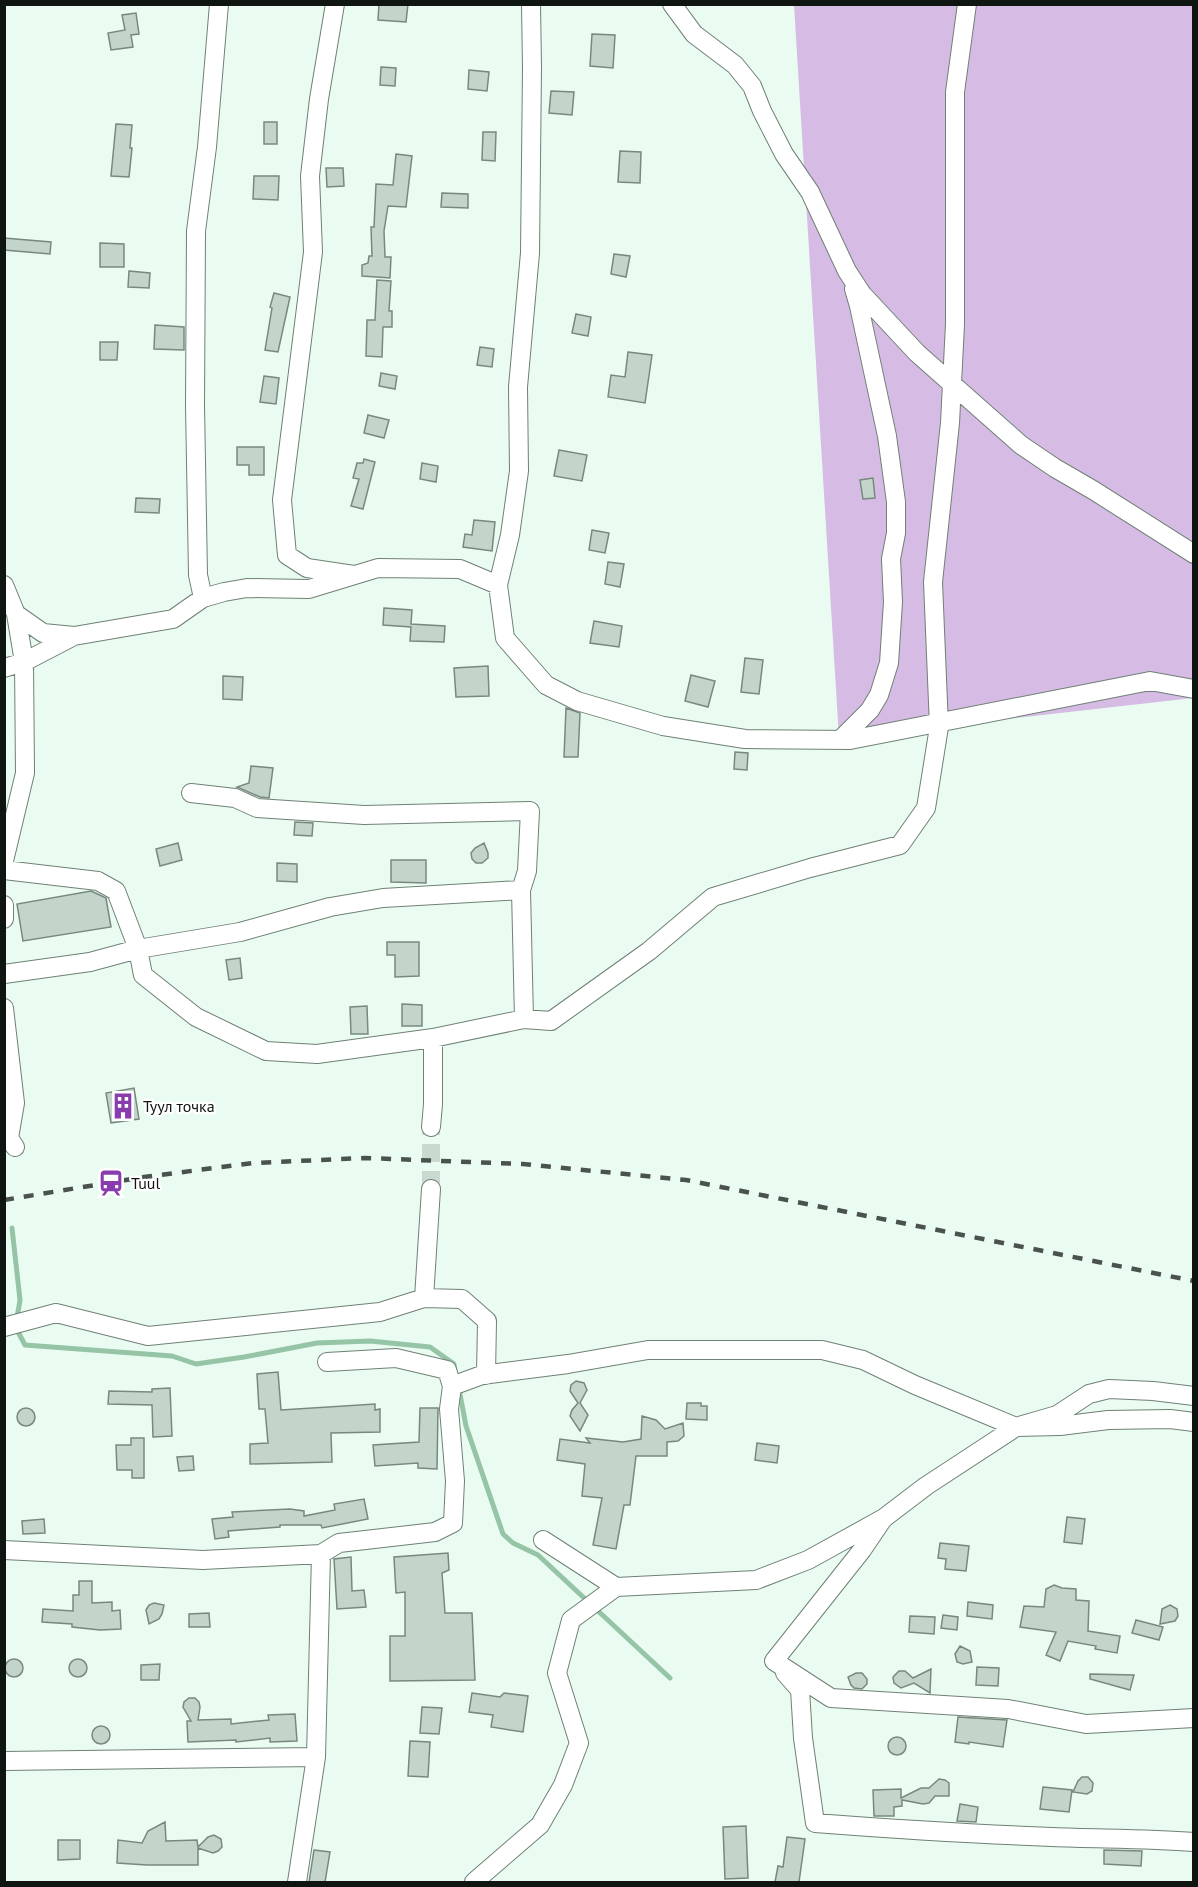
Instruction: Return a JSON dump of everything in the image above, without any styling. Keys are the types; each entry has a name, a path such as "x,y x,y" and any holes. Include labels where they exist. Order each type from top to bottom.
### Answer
{"street":[{"path":"203,598 198,575 197,541 196,231 207,147 219,4"},
{"path":"335,4 319,99 310,176 314,252 282,500 287,555 307,568 354,575"},
{"path":"531,4 530,253 518,387 519,471 510,535 498,585 505,638 546,685 577,701 663,726 745,739 840,740 850,740 1150,681 1194,689"},
{"path":"672,4 694,34 735,65 752,86 784,154 810,192 847,271 860,306 887,436 896,502 896,533 891,559 893,602 889,663 879,695 870,710 840,740"},
{"path":"4,870 98,881 117,891 138,949 143,975 196,1017 266,1050 317,1054 433,1038 524,1019 550,1021 649,951 712,897 900,844 926,808 939,722 933,582 950,423 955,324 956,92 968,4"},
{"path":"847,271 862,294 917,353 1021,445 1194,554"},
{"path":"16,614 43,633 74,636 173,619 203,598 224,592 247,588 309,589 378,568 460,569 498,585"},
{"path":"4,585 16,614 24,662 25,773 4,861"},
{"path":"4,668 24,662 74,636"},
{"path":"191,793 236,798 257,808 364,815 530,811 527,871 521,890 524,1019"},
{"path":"4,974 90,962 138,949 240,932 330,907 382,898 521,890"},
{"path":"4,905 4,919"},
{"path":"4,1008 15,1103 9,1138 15,1147"},
{"path":"431,1127 433,1038"},
{"path":"423,1298 431,1189"},
{"path":"12,1325 56,1312 148,1336 380,1312 423,1298 462,1299 487,1321 486,1375"},
{"path":"457,1384 486,1375 648,1350 822,1350 863,1360 915,1385 1016,1427 1060,1426 1108,1420 1170,1419 1194,1422"},
{"path":"327,1362 396,1359 447,1370 457,1384"},
{"path":"4,1550 203,1560 321,1554 339,1543 435,1532 453,1522 455,1481 449,1408 457,1384"},
{"path":"474,1882 540,1825 563,1785 579,1743 557,1674 571,1620 616,1587 756,1580 808,1560 884,1518 926,1486 1016,1427 1057,1414 1089,1394 1109,1389 1153,1390 1194,1396"},
{"path":"1170,1419 1194,1407"},
{"path":"774,1661 862,1550 884,1518"},
{"path":"543,1540 616,1587"},
{"path":"297,1882 316,1757 321,1554"},
{"path":"774,1661 831,1698 1008,1709 1086,1724 1194,1718"},
{"path":"774,1661 800,1690 803,1738 815,1823 929,1832 1056,1837 1142,1837 1194,1842"},
{"path":"4,1761 316,1757"}],"shaded area":[{"path":"794,5 1193,5 1193,698 839,738"}],"building":[{"path":"379,4 408,4 406,22 378,20"},
{"path":"136,13 139,34 131,35 133,47 111,50 108,33 125,30 122,15"},
{"path":"592,34 615,35 613,68 590,66"},
{"path":"381,67 396,68 395,86 380,85"},
{"path":"469,70 489,72 487,91 468,89"},
{"path":"551,91 574,92 572,115 549,113"},
{"path":"264,122 277,122 277,144 264,144"},
{"path":"116,124 132,125 129,177 111,176"},
{"path":"483,132 496,132 495,161 482,160"},
{"path":"620,151 641,152 640,183 618,182"},
{"path":"396,154 412,156 406,207 388,206 384,231 385,257 391,257 390,278 362,276 362,265 368,263 369,256 372,256 371,227 374,227 376,184 393,185"},
{"path":"326,168 343,168 344,186 327,187"},
{"path":"254,176 279,176 278,200 253,199"},
{"path":"442,193 468,194 468,208 441,207"},
{"path":"4,238 51,242 50,254 4,250"},
{"path":"100,243 124,244 124,267 100,267"},
{"path":"614,254 630,256 626,277 611,274"},
{"path":"129,271 150,273 149,288 128,287"},
{"path":"377,280 391,281 389,311 392,311 392,327 383,327 382,357 366,356 367,320 375,320"},
{"path":"274,293 290,297 278,352 265,350"},
{"path":"576,314 591,317 588,336 572,333"},
{"path":"155,325 184,327 184,350 154,349"},
{"path":"100,342 118,342 117,360 100,360"},
{"path":"480,347 494,349 492,367 477,365"},
{"path":"628,352 652,355 645,403 608,397 611,375 625,377"},
{"path":"381,373 397,376 395,389 379,386"},
{"path":"264,376 279,378 276,404 260,402"},
{"path":"368,415 389,420 384,438 364,433"},
{"path":"237,447 264,447 264,475 249,475 249,465 237,465"},
{"path":"559,450 587,455 582,481 554,476"},
{"path":"364,459 375,462 363,509 351,506 359,479 353,478 357,463 363,463"},
{"path":"422,463 438,466 436,482 420,479"},
{"path":"873,478 875,498 863,499 860,480"},
{"path":"136,498 160,499 159,513 135,512"},
{"path":"474,520 495,522 492,551 463,547 465,534 472,535"},
{"path":"592,530 609,533 605,553 589,550"},
{"path":"608,562 624,564 620,587 605,584"},
{"path":"384,608 412,610 411,624 445,626 444,642 410,641 411,627 383,625"},
{"path":"594,621 622,626 619,647 590,643"},
{"path":"745,658 763,660 759,694 741,692"},
{"path":"488,666 489,696 456,697 454,668"},
{"path":"691,675 715,681 708,707 685,701"},
{"path":"223,676 243,677 242,700 223,699"},
{"path":"566,708 580,713 578,757 564,757"},
{"path":"735,752 748,753 747,770 734,769"},
{"path":"251,766 273,768 269,798 260,797 237,787 249,783"},
{"path":"295,822 313,823 312,836 294,835"},
{"path":"178,843 182,860 160,866 156,849"},
{"path":"484,843 488,858 482,863 476,863 471,853"},
{"path":"391,860 426,860 426,883 391,882"},
{"path":"277,863 297,864 297,882 277,881"},
{"path":"91,891 106,898 111,927 23,941 17,904"},
{"path":"387,942 419,942 419,976 395,977 395,955 387,955"},
{"path":"240,958 242,978 229,980 226,960"},
{"path":"402,1004 422,1005 422,1026 402,1026"},
{"path":"367,1006 368,1034 351,1034 350,1007"},
{"name":"Туул точка","path":"134,1088 139,1119 111,1123 106,1093"},
{"path":"278,1372 281,1410 375,1404 375,1410 380,1409 380,1432 331,1433 332,1462 250,1464 250,1444 268,1443 265,1409 259,1409 257,1374"},
{"path":"576,1381 584,1383 587,1390 580,1403 588,1415 580,1431 570,1416 578,1403 570,1391 571,1385"},
{"path":"170,1388 172,1436 153,1437 152,1405 108,1404 109,1391 152,1392 152,1389"},
{"path":"687,1403 701,1403 701,1406 707,1406 707,1420 686,1419"},
{"path":"26,1408 32,1411 35,1417 32,1423 26,1426 20,1423 17,1417 20,1411"},
{"path":"420,1408 438,1408 437,1469 418,1468 418,1463 375,1466 373,1445 419,1442"},
{"path":"642,1416 656,1420 665,1429 683,1423 684,1436 678,1441 667,1442 667,1456 636,1456 630,1505 624,1505 616,1549 593,1545 602,1498 582,1496 585,1464 557,1460 560,1439 590,1443 586,1438 623,1442 641,1439"},
{"path":"131,1438 144,1438 144,1478 132,1478 132,1470 117,1470 116,1445 131,1445"},
{"path":"757,1443 779,1446 777,1463 755,1460"},
{"path":"193,1456 194,1470 179,1471 177,1457"},
{"path":"364,1499 368,1519 322,1528 321,1525 280,1525 280,1527 228,1531 229,1537 215,1539 212,1519 233,1517 232,1512 290,1509 304,1511 304,1516 335,1510 334,1504"},
{"path":"1067,1517 1085,1519 1082,1544 1064,1542"},
{"path":"44,1519 45,1533 23,1534 22,1521"},
{"path":"940,1543 969,1546 966,1571 945,1569 946,1559 938,1558"},
{"path":"448,1553 449,1570 442,1573 445,1613 472,1613 475,1680 390,1681 390,1636 405,1636 405,1592 396,1593 394,1557"},
{"path":"351,1557 352,1591 364,1590 366,1607 337,1609 334,1559"},
{"path":"79,1581 92,1581 92,1603 112,1602 112,1611 120,1610 121,1629 100,1630 72,1627 72,1624 42,1622 43,1609 73,1611 73,1595 79,1595"},
{"path":"1054,1585 1076,1589 1076,1600 1089,1601 1088,1631 1120,1636 1117,1653 1095,1649 1096,1646 1068,1641 1060,1661 1046,1655 1056,1632 1020,1627 1024,1606 1044,1607 1046,1589"},
{"path":"968,1602 993,1605 992,1619 967,1616"},
{"path":"154,1603 164,1605 162,1614 159,1619 149,1624 146,1610"},
{"path":"1170,1605 1177,1609 1178,1616 1175,1621 1160,1624 1162,1609"},
{"path":"209,1613 210,1627 189,1627 189,1614"},
{"path":"943,1615 958,1617 957,1630 941,1628"},
{"path":"910,1616 935,1617 934,1634 909,1632"},
{"path":"1136,1620 1163,1627 1159,1640 1132,1633"},
{"path":"960,1646 970,1651 972,1662 963,1664 957,1662 955,1654"},
{"path":"14,1659 20,1662 23,1668 20,1674 14,1677 8,1674 5,1668 8,1662"},
{"path":"78,1659 84,1662 87,1668 84,1674 78,1677 72,1674 69,1668 72,1662"},
{"path":"160,1664 159,1680 141,1680 141,1665"},
{"path":"977,1667 999,1668 998,1686 976,1685"},
{"path":"931,1669 930,1693 914,1683 901,1688 894,1683 893,1677 899,1671 905,1671 913,1678"},
{"path":"862,1673 867,1679 867,1684 862,1689 854,1688 848,1677"},
{"path":"1090,1674 1134,1675 1130,1690 1090,1679"},
{"path":"472,1693 500,1697 504,1693 528,1696 523,1732 491,1727 493,1715 469,1712"},
{"path":"189,1698 195,1698 199,1702 198,1720 231,1719 231,1724 269,1720 268,1715 295,1714 297,1741 270,1742 270,1738 236,1742 236,1740 188,1742 187,1721 191,1721 183,1707 184,1702"},
{"path":"422,1707 442,1708 439,1734 420,1733"},
{"path":"958,1717 1007,1720 1003,1747 955,1742"},
{"path":"101,1726 107,1729 110,1735 107,1741 101,1744 95,1741 92,1735 95,1729"},
{"path":"897,1737 903,1740 906,1746 903,1752 897,1755 891,1752 888,1746 891,1740"},
{"path":"410,1741 430,1742 428,1777 408,1776"},
{"path":"1082,1777 1088,1777 1093,1783 1092,1791 1087,1794 1073,1792"},
{"path":"939,1779 949,1783 949,1796 935,1796 929,1803 923,1804 902,1800 902,1806 894,1807 894,1816 874,1816 873,1790 901,1789 901,1798 921,1788 929,1788"},
{"path":"1043,1787 1072,1790 1069,1812 1040,1809"},
{"path":"960,1804 978,1807 976,1822 957,1821"},
{"path":"165,1822 166,1841 197,1840 198,1847 208,1837 214,1835 221,1839 222,1847 213,1853 198,1848 198,1865 117,1863 118,1840 142,1843 148,1831"},
{"path":"746,1826 748,1878 725,1879 723,1827"},
{"path":"787,1837 805,1839 799,1882 775,1882 778,1866 783,1867"},
{"path":"58,1840 80,1840 80,1859 58,1860"},
{"path":"314,1850 330,1852 325,1882 309,1882"},
{"path":"1104,1850 1142,1851 1141,1866 1104,1864"}],"waterway":[{"path":"12,1228 20,1300 17,1318"},
{"path":"16,1328 25,1345 172,1356 196,1364 317,1343 370,1341 430,1347 454,1364 455,1371"},
{"path":"459,1389 466,1426 503,1534 513,1543 538,1555 670,1678"}],"tunnel":[{"path":"431,1127 431,1189"}],"railway":[{"path":"4,1200 144,1177 253,1163 365,1158 523,1164 686,1180 1194,1281"}],"place":[{"name":"Туул точка","path":"123,1106"},
{"name":"Tuul","path":"111,1183"}]}
